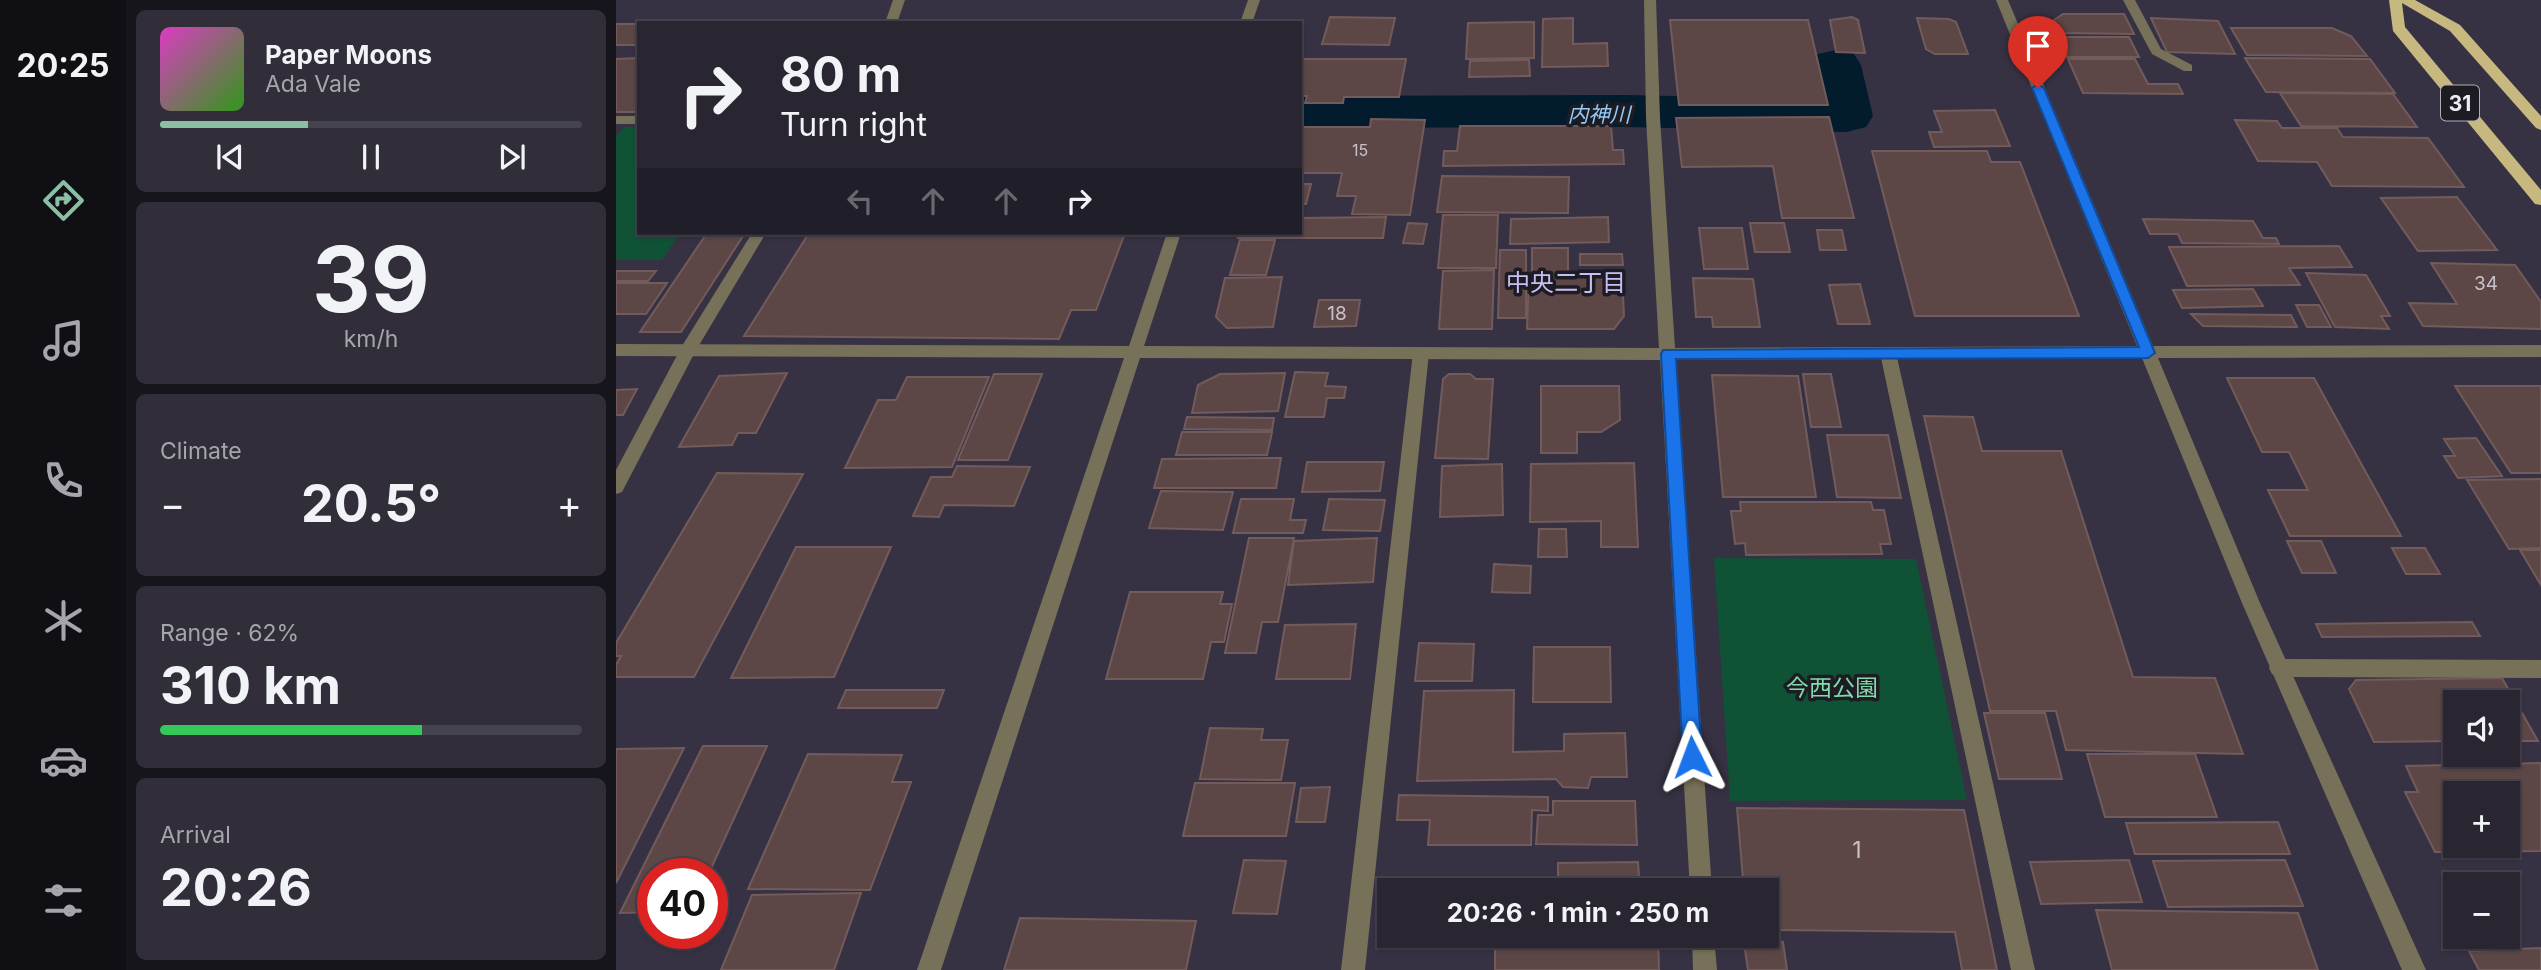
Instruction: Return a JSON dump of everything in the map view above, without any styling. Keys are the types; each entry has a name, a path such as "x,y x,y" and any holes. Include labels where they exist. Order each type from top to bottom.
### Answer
{"highway":[{"name":"31","path":"2395,0 2398,28 2541,200"},
{"name":"31","path":"2406,0 2455,28 2541,125"}],"street":[{"path":"892,21 898,12 899,0"},
{"path":"1247,21 1254,0"},
{"path":"1650,0 1653,111 1699,878"},
{"path":"2002,0 2279,668 2414,970"},
{"path":"2129,0 2156,51 2188,68"},
{"path":"616,120 637,120"},
{"path":"616,487 688,350 758,235"},
{"path":"929,970 1173,235"},
{"path":"616,351 1668,354 2541,351"},
{"path":"1353,970 1421,353"},
{"path":"1888,353 2023,970"},
{"path":"2279,668 2541,669"},
{"path":"1704,948 1705,970"}],"green space":[{"path":"624,127 637,127 637,235 679,235 662,260 616,260 616,137"},
{"name":"今西公園","path":"1714,558 1916,559 1967,800 1730,801"}],"building":[{"path":"2063,14 2124,14 2134,34 2060,33 2054,20"},
{"path":"1330,17 1395,18 1389,45 1322,44"},
{"path":"1852,17 1858,20 1865,53 1836,52 1830,20"},
{"path":"1573,18 1573,44 1607,43 1608,66 1542,67 1543,19"},
{"path":"1917,18 1949,19 1956,22 1968,54 1935,54 1926,49"},
{"path":"2151,18 2218,21 2235,54 2167,52"},
{"path":"1670,20 1808,20 1828,105 1679,105"},
{"path":"1534,22 1534,58 1466,59 1468,23"},
{"path":"616,24 637,24 637,45 616,45"},
{"path":"2231,28 2332,28 2351,36 2367,56 2247,55"},
{"path":"2058,37 2129,37 2139,57 2067,57"},
{"path":"637,58 637,112 616,112 616,59"},
{"path":"2245,58 2370,59 2395,93 2266,92"},
{"path":"1302,59 1406,59 1399,97 1344,97 1343,103 1305,103 1307,96 1302,96"},
{"path":"2068,59 2135,59 2148,84 2178,84 2183,94 2083,93"},
{"path":"1529,60 1530,76 1469,77 1470,61"},
{"path":"2280,93 2393,94 2417,127 2301,126"},
{"path":"1995,110 2010,146 1934,147 1929,132 1942,132 1934,111"},
{"path":"1829,117 1854,218 1782,218 1773,166 1682,167 1676,118"},
{"path":"1371,119 1425,120 1410,215 1352,214 1356,196 1337,196 1342,173 1302,173 1302,127 1370,127"},
{"path":"2235,120 2277,121 2282,128 2337,128 2343,137 2428,138 2464,187 2332,186 2317,162 2258,161"},
{"path":"1460,126 1611,126 1613,150 1623,150 1624,164 1443,166 1444,151 1457,151"},
{"path":"1872,151 1987,151 1991,162 2020,162 2079,316 1915,316"},
{"path":"1442,176 1569,177 1568,213 1437,212"},
{"path":"1302,184 1311,184 1306,204 1302,204"},
{"path":"2457,197 2497,250 2418,251 2381,198"},
{"path":"1443,215 1498,215 1496,268 1438,268"},
{"path":"1386,217 1383,238 1238,238 1239,235 1302,235 1302,218"},
{"path":"1608,217 1609,242 1510,244 1511,219"},
{"path":"2143,219 2253,221 2263,238 2276,238 2279,244 2182,243 2178,234 2150,234"},
{"path":"1408,223 1427,224 1423,244 1403,243"},
{"path":"1750,223 1784,223 1790,252 1755,252"},
{"path":"1699,228 1742,228 1748,269 1704,269"},
{"path":"1817,230 1842,230 1846,250 1820,250"},
{"path":"706,235 744,235 681,332 640,332"},
{"path":"808,235 1124,235 1096,310 1071,310 1059,339 744,336"},
{"path":"1240,240 1275,240 1266,275 1230,275"},
{"path":"2339,246 2352,267 2289,268 2300,285 2187,286 2169,247"},
{"path":"1532,248 1568,248 1568,273 1532,274"},
{"path":"1500,250 1526,250 1526,318 1498,318"},
{"path":"1580,254 1622,254 1623,265 1580,265"},
{"path":"2431,263 2515,265 2541,302 2541,329 2423,326 2409,303 2457,304"},
{"path":"1494,270 1492,329 1439,329 1443,271"},
{"path":"616,271 656,271 648,281 616,281"},
{"path":"2306,273 2366,275 2390,316 2381,316 2389,329 2335,327"},
{"path":"1529,276 1622,276 1624,316 1614,329 1527,329"},
{"path":"1282,277 1273,327 1227,328 1216,317 1225,278"},
{"path":"1693,278 1753,279 1760,327 1713,327 1712,317 1696,317"},
{"path":"616,283 667,283 646,314 616,314"},
{"path":"1860,284 1870,324 1838,324 1829,285"},
{"path":"2253,289 2263,306 2182,308 2173,290"},
{"path":"1319,300 1360,300 1356,326 1314,327"},
{"path":"2296,305 2319,305 2331,327 2307,327"},
{"path":"2191,314 2291,315 2297,327 2203,326"},
{"path":"1295,372 1328,373 1325,386 1346,387 1344,398 1327,398 1324,417 1285,417"},
{"path":"787,373 756,433 738,433 732,445 679,447 719,376"},
{"path":"1285,373 1278,411 1192,413 1198,385 1220,374"},
{"path":"994,374 1042,374 1008,460 958,460"},
{"path":"1449,374 1470,374 1476,379 1493,379 1488,459 1435,458 1443,379"},
{"path":"1803,374 1831,374 1841,427 1811,427"},
{"path":"1712,375 1798,376 1816,497 1723,497"},
{"path":"907,377 989,377 952,467 845,468 878,400 896,400"},
{"path":"2227,378 2314,378 2401,536 2290,536 2268,490 2308,490 2289,452 2262,452"},
{"path":"1541,386 1619,386 1620,420 1601,432 1577,432 1577,453 1541,453"},
{"path":"2455,386 2541,386 2541,473 2511,473"},
{"path":"637,389 623,415 616,415 616,390"},
{"path":"1924,416 1973,417 1982,451 2061,451 2133,677 2215,678 2243,754 2066,750 2056,711 1990,711"},
{"path":"1187,417 1274,418 1272,430 1184,429"},
{"path":"1182,432 1272,432 1267,455 1176,455"},
{"path":"1827,435 1888,435 1901,498 1837,497"},
{"path":"2476,438 2502,476 2458,478 2444,456 2455,456 2444,439"},
{"path":"1281,458 1276,488 1154,488 1162,459"},
{"path":"1307,462 1384,462 1380,491 1302,492"},
{"path":"1634,463 1638,547 1601,547 1601,521 1530,522 1531,464"},
{"path":"1502,464 1503,515 1440,517 1442,466"},
{"path":"957,466 1030,467 1014,506 944,505 939,517 913,516 931,477 952,477"},
{"path":"717,473 803,474 694,677 616,677 616,665 621,656 616,656 616,643"},
{"path":"2541,479 2541,548 2509,549 2467,480"},
{"path":"1161,491 1233,492 1223,530 1149,528"},
{"path":"1241,499 1294,499 1290,520 1306,520 1303,533 1233,533"},
{"path":"1329,499 1385,500 1380,531 1323,530"},
{"path":"1740,502 1871,502 1873,510 1884,510 1891,544 1880,544 1882,554 1746,555 1745,543 1735,544 1731,511 1741,511"},
{"path":"1539,529 1566,529 1567,557 1538,557"},
{"path":"1249,538 1294,538 1278,622 1262,622 1256,653 1225,653"},
{"path":"1377,538 1373,582 1288,585 1294,541"},
{"path":"2287,541 2321,541 2336,573 2302,573"},
{"path":"796,547 891,547 834,677 731,678"},
{"path":"2392,548 2425,548 2440,574 2406,574"},
{"path":"2520,550 2541,550 2541,585"},
{"path":"1494,564 1531,566 1530,593 1492,592"},
{"path":"1130,592 1223,592 1220,604 1232,604 1224,642 1211,642 1203,679 1106,679"},
{"path":"2472,622 2480,636 2322,637 2316,624"},
{"path":"1356,624 1350,679 1276,679 1285,625"},
{"path":"1419,643 1474,644 1472,681 1415,681"},
{"path":"1534,647 1610,647 1611,702 1533,702"},
{"path":"2502,678 2509,690 2443,690 2443,741 2374,742 2349,689 2356,680"},
{"path":"846,690 944,690 937,708 838,708"},
{"path":"1514,690 1513,752 1564,751 1564,734 1625,733 1627,777 1591,777 1588,788 1563,787 1556,779 1417,781 1424,691"},
{"path":"2520,710 2538,741 2520,741"},
{"path":"1984,713 2045,713 2062,779 1999,779"},
{"path":"1210,728 1263,729 1261,740 1288,740 1281,780 1200,779"},
{"path":"703,746 767,746 716,858 647,858"},
{"path":"684,748 616,883 616,749"},
{"path":"808,754 902,755 892,782 911,782 870,890 748,889"},
{"path":"2087,754 2195,754 2217,817 2105,817"},
{"path":"2520,763 2541,763 2541,851 2520,851 2520,781 2443,781 2443,852 2435,852 2405,792 2418,792 2406,766 2520,767"},
{"path":"1195,783 1295,783 1286,836 1183,836"},
{"path":"1330,787 1325,822 1296,822 1301,788"},
{"path":"1399,795 1548,797 1548,811 1532,810 1531,845 1428,845 1430,820 1397,820"},
{"path":"1553,801 1635,801 1637,845 1536,844 1538,815 1553,815"},
{"path":"1737,808 1964,810 1997,970 1962,970 1955,932 1779,930 1779,878 1743,878"},
{"path":"2278,822 2290,854 2135,854 2126,823"},
{"path":"1244,860 1286,861 1277,914 1233,913"},
{"path":"2129,860 2142,902 2041,904 2030,862"},
{"path":"2285,860 2303,906 2168,907 2153,861"},
{"path":"1638,862 1639,878 1558,878 1558,863"},
{"path":"637,879 637,912 620,913"},
{"path":"861,893 834,970 721,970 752,895"},
{"path":"2096,910 2298,913 2318,970 2112,970"},
{"path":"1020,918 1196,921 1186,970 1004,970"},
{"path":"1779,942 1783,942 1787,970 1748,970 1745,948 1779,948"},
{"path":"1495,948 1658,948 1659,970 1495,970"},
{"path":"2541,948 2541,970 2479,970 2469,951 2520,949"}],"waterway":[{"name":"内神川","path":"1302,112 1626,111 1847,116 1836,65"}],"district":[{"name":"中央二丁目","path":"1566,282"}],"route":[{"path":"1692,757 1668,354 2148,353 2038,88"}]}
